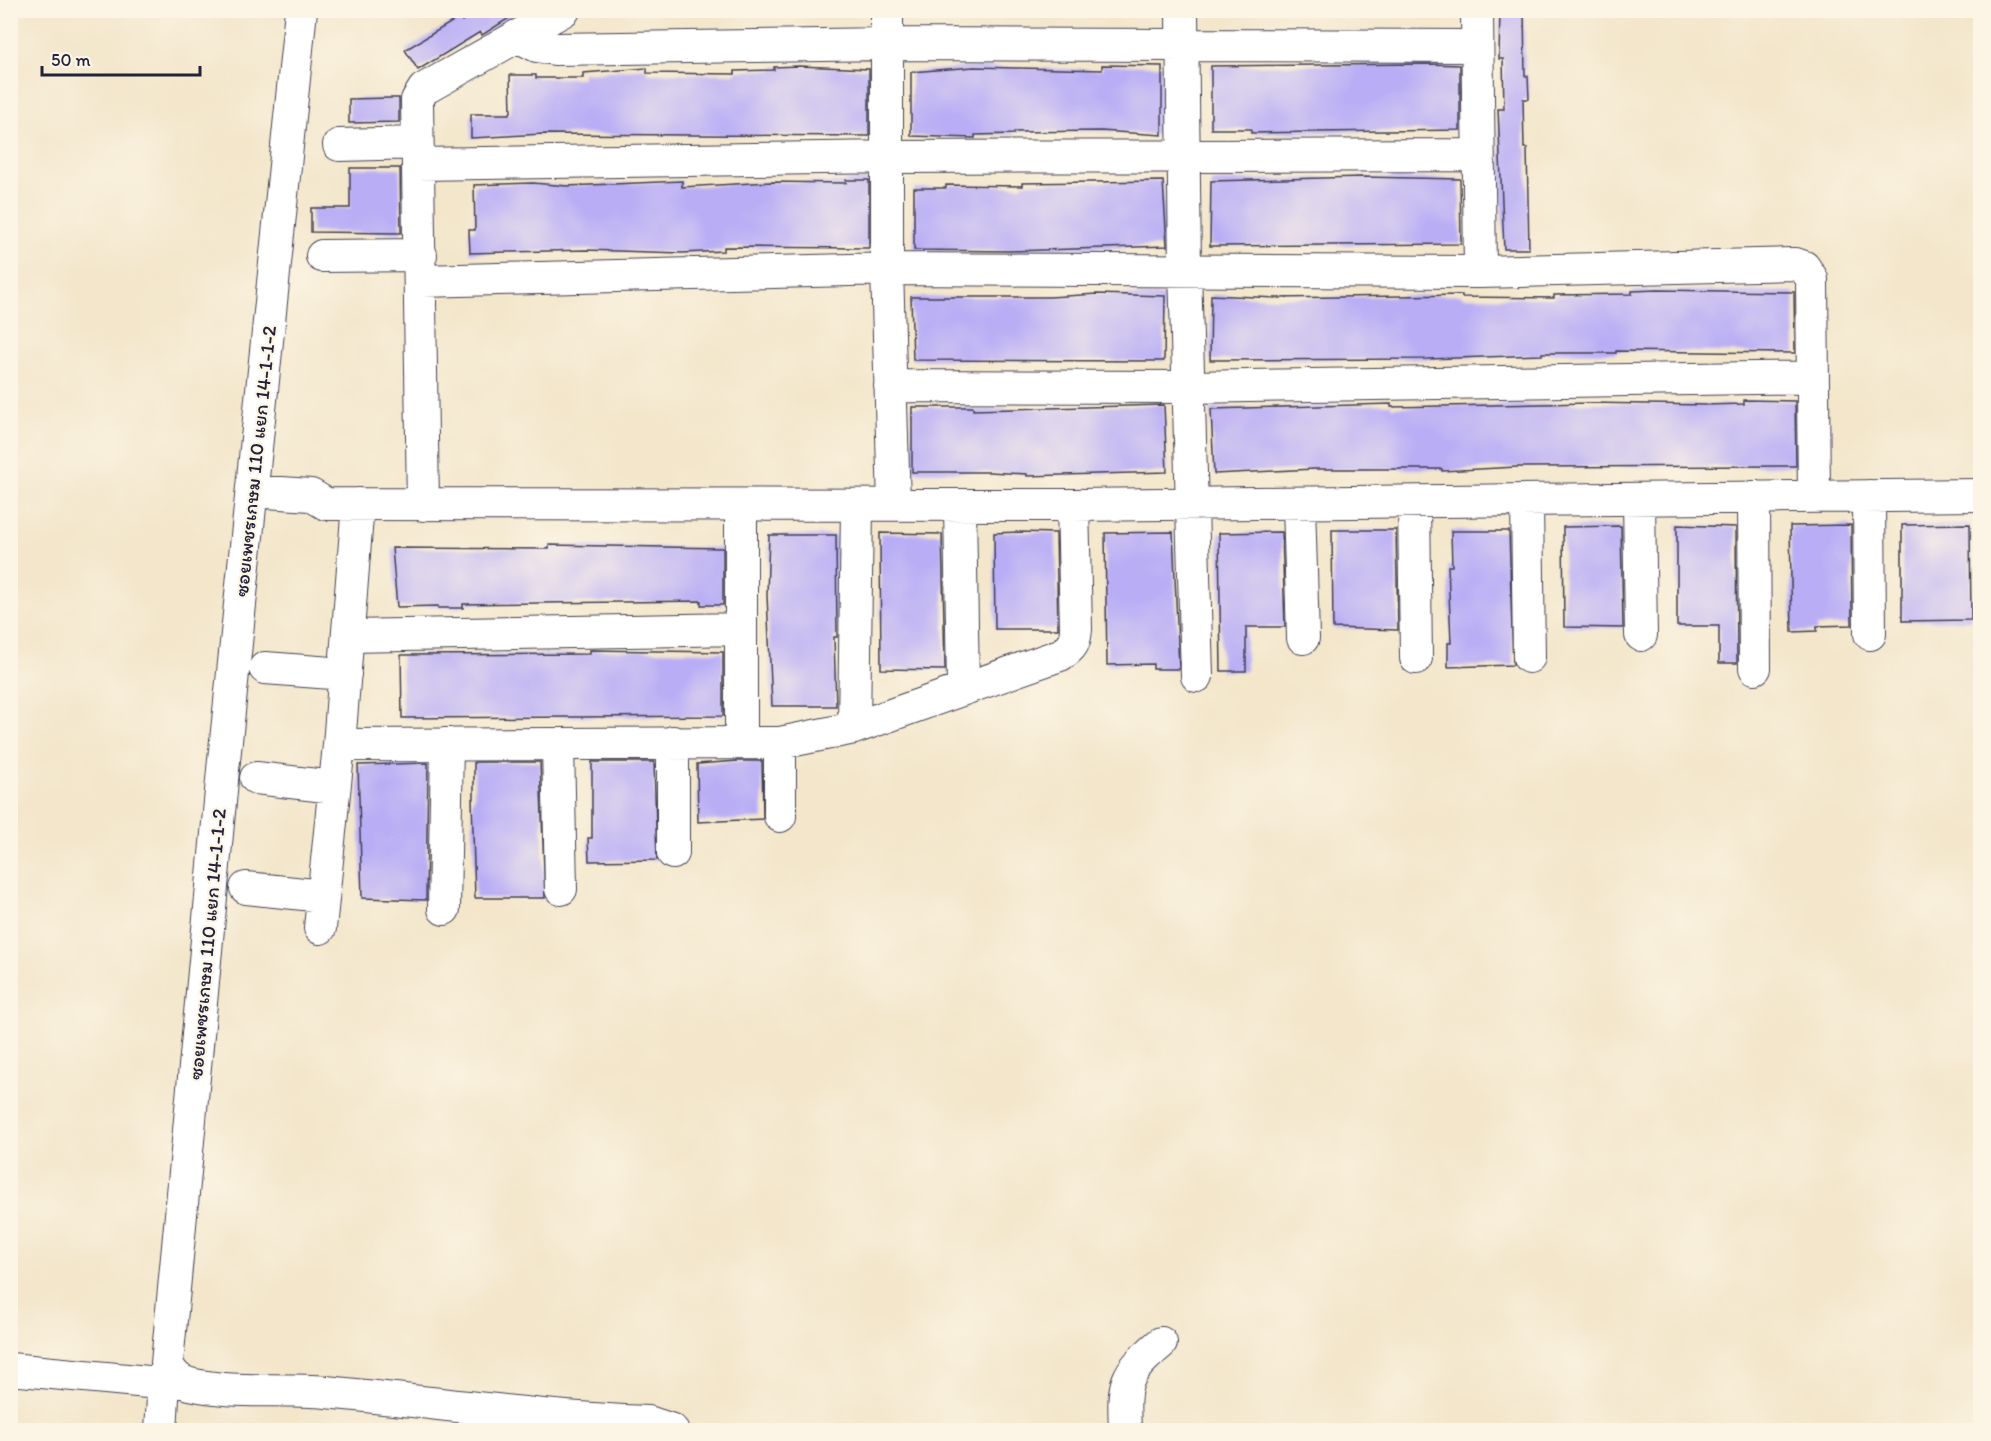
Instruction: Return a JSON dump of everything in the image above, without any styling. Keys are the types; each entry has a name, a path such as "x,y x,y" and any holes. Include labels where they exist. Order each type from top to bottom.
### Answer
{"street":[{"name":"ซอยเพชรเกษม 110 แยก 14-1-1-2","path":"173,1382 166,1354 302,10"},
{"path":"423,505 421,268 416,106 424,89 564,10"},
{"path":"887,10 887,269 894,504"},
{"path":"1182,10 1185,270 1197,676"},
{"path":"1477,10 1480,272"},
{"path":"517,36 537,46 555,49 886,44 1182,43 1477,46"},
{"path":"339,145 418,153 888,157 1478,155"},
{"path":"322,256 421,268 1480,272 1795,264 1804,267 1812,279 1814,496"},
{"path":"890,386 1189,387 1812,376"},
{"path":"251,501 311,495 326,504 1073,506 1980,495"},
{"path":"1869,496 1870,634"},
{"path":"1754,497 1755,668"},
{"path":"1639,499 1641,635"},
{"path":"1527,501 1529,657"},
{"path":"1414,502 1416,658"},
{"path":"320,928 339,745 358,504"},
{"path":"1299,504 1303,638"},
{"path":"741,506 741,743"},
{"path":"854,728 857,506"},
{"path":"960,506 963,687"},
{"path":"339,745 780,743 854,728 963,687 1060,656 1070,649 1075,640 1076,628 1073,506"},
{"path":"348,636 741,629"},
{"path":"265,668 345,674"},
{"path":"673,742 673,853"},
{"path":"780,743 780,816"},
{"path":"444,909 447,744"},
{"path":"558,745 561,889"},
{"path":"256,778 334,787"},
{"path":"246,888 323,896"},
{"path":"1125,1431 1124,1388 1132,1370 1161,1343"},
{"path":"10,1369 201,1386 312,1390 648,1422 672,1431"},
{"path":"161,1431 173,1382"}],"building":[{"path":"478,10 522,10 482,35 480,32 418,70 405,50 460,17 462,21"},
{"path":"1500,10 1524,10 1525,76 1528,76 1529,99 1523,99 1524,148 1527,148 1529,249 1504,249 1498,109 1504,109 1503,59 1499,59"},
{"path":"1102,65 1162,66 1162,135 1101,131 1014,132 1014,134 975,135 975,138 911,136 911,72 974,67 1102,70"},
{"path":"1460,65 1460,130 1251,133 1251,129 1211,129 1211,66"},
{"path":"774,67 869,69 869,136 543,134 471,138 471,114 509,114 511,112 510,75 536,75 536,78 583,78 583,73 647,68 647,73 735,74 735,71 774,70"},
{"path":"399,98 399,122 349,123 349,99"},
{"path":"350,168 400,168 401,233 311,232 311,208 350,208"},
{"path":"1362,177 1460,179 1461,244 1210,246 1211,181"},
{"path":"846,180 869,180 869,248 724,247 724,251 682,253 585,250 470,253 469,230 475,230 474,185 533,183 567,186 682,181 682,187 771,182 846,183"},
{"path":"1163,181 1167,246 1011,251 914,250 914,188 946,188 946,185 1022,186 1022,183"},
{"path":"1632,291 1794,292 1795,353 1616,351 1616,353 1542,353 1542,355 1427,359 1210,360 1211,295 1277,298 1462,295 1462,297 1554,298 1554,295 1632,294"},
{"path":"1097,294 1165,296 1164,361 913,360 911,297 1050,297"},
{"path":"1744,400 1795,401 1796,466 1517,467 1442,471 1442,469 1314,469 1214,474 1211,409 1391,404 1391,407 1591,403 1705,405 1744,404"},
{"path":"1164,405 1167,472 1027,476 1027,474 989,472 912,472 912,407 973,407 973,410"},
{"path":"1970,524 1971,620 1902,621 1902,525"},
{"path":"1677,525 1736,527 1737,663 1719,663 1719,626 1677,626"},
{"path":"1851,525 1852,625 1817,626 1817,631 1792,632 1790,526"},
{"path":"1621,526 1623,628 1564,627 1563,527"},
{"path":"1332,530 1396,530 1398,630 1333,628"},
{"path":"1451,531 1509,531 1513,665 1448,667 1448,643 1451,643 1448,566 1452,566"},
{"path":"1173,532 1179,669 1153,669 1153,664 1107,665 1105,533"},
{"path":"1282,532 1285,627 1246,627 1246,671 1221,671 1219,533"},
{"path":"880,533 942,534 945,670 881,669"},
{"path":"994,533 1056,533 1058,629 995,629"},
{"path":"769,535 836,535 837,637 834,637 836,706 772,706 767,595"},
{"path":"549,545 723,548 723,605 701,605 701,601 463,604 463,608 397,607 392,548 549,549"},
{"path":"590,650 723,652 723,716 402,718 401,655 590,654"},
{"path":"762,761 763,819 698,822 697,764"},
{"path":"474,762 540,762 545,898 475,898 472,799 474,799"},
{"path":"592,762 654,762 657,860 589,861 588,838 592,838"},
{"path":"428,763 426,900 362,898 358,765"}]}
